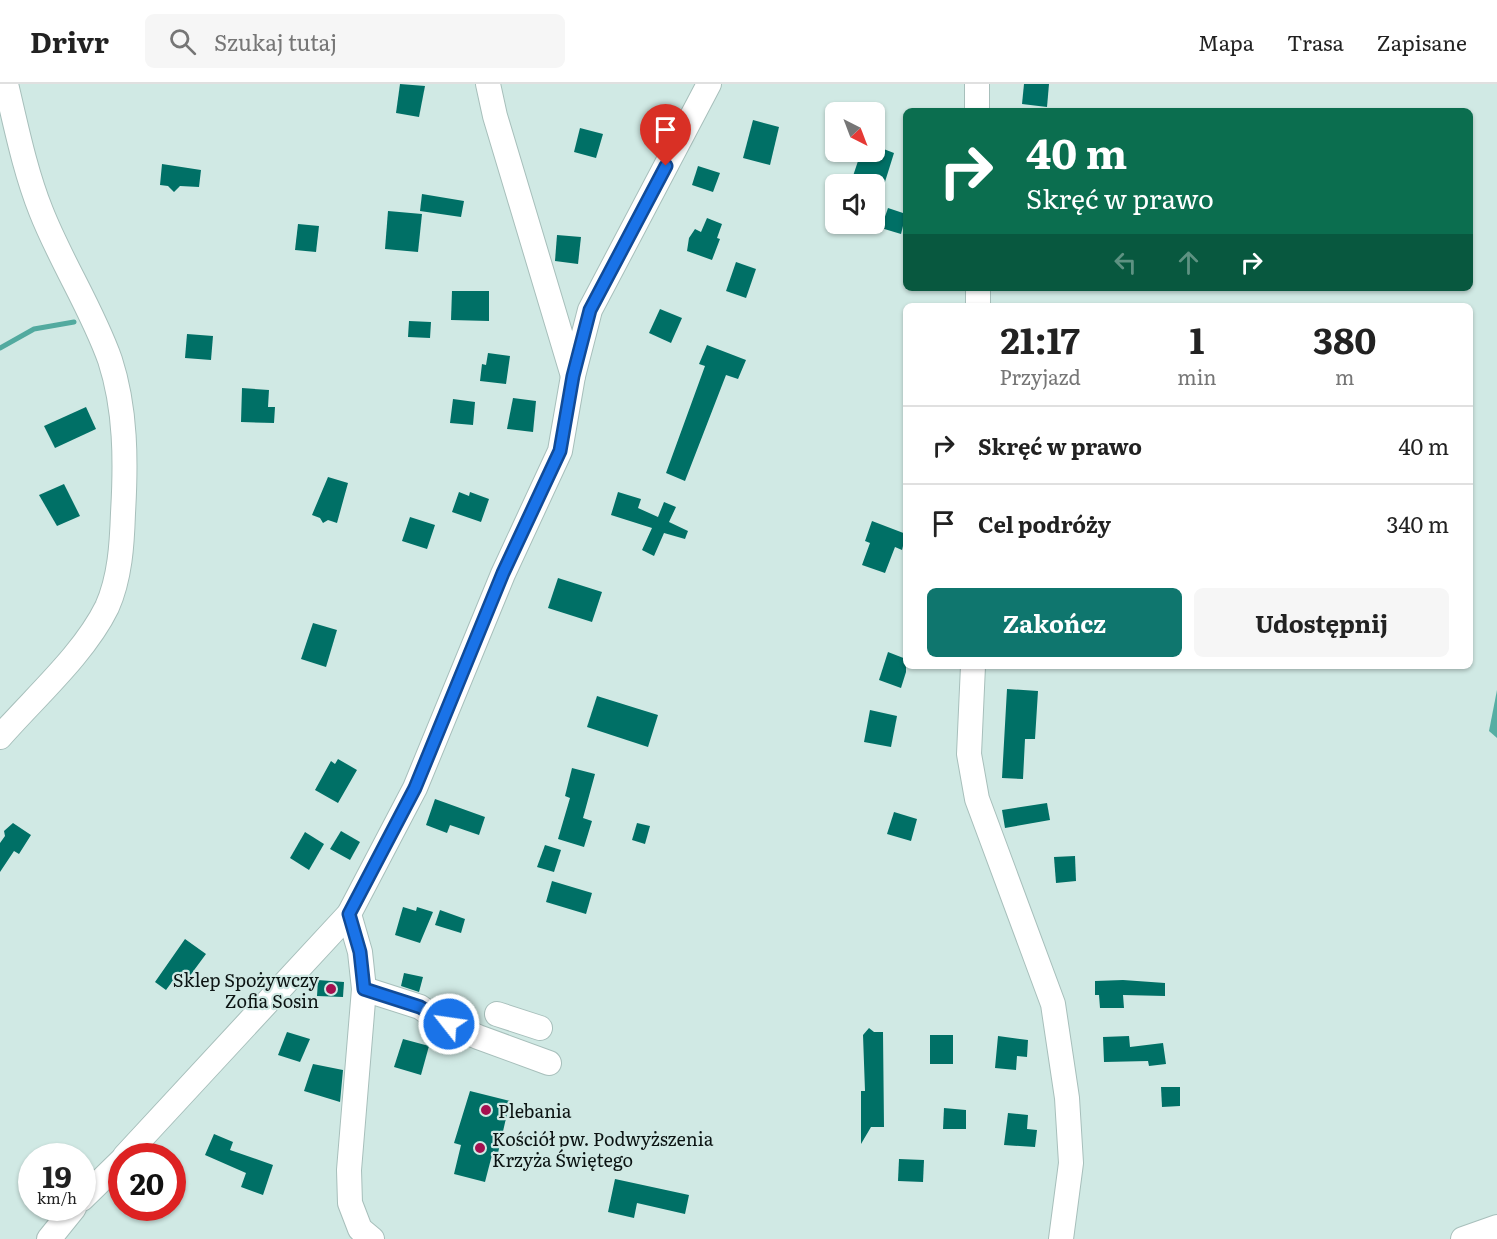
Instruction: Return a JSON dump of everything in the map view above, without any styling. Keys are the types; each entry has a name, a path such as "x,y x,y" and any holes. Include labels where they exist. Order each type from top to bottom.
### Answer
{"street":[{"path":"0,736 82,643 107,606 114,588 122,544 125,489 122,411 115,377 109,358 40,208 6,84"},
{"path":"488,84 495,116 573,376"},
{"path":"137,1143 349,914 415,788 503,573 560,451 573,376 590,310 709,84"},
{"path":"977,84 977,108"},
{"path":"973,669 969,754 977,799 1053,1004 1067,1098 1071,1163 1061,1239"},
{"path":"349,914 360,952 364,989 349,1170 350,1203 360,1229 372,1239"},
{"path":"364,989 420,1007 434,1017 478,1037 549,1063"},
{"path":"496,1014 540,1028"},
{"path":"96,1185 108,1174"},
{"path":"49,1239 64,1221"},
{"path":"1463,1239 1497,1227"}],"shaded area":[{"path":"1497,690 1497,738 1489,731"}],"building":[{"path":"400,84 425,86 419,117 396,113"},
{"path":"1024,84 1049,84 1047,107 1022,104"},
{"path":"753,120 779,127 770,165 743,158"},
{"path":"580,128 603,134 596,158 574,152"},
{"path":"885,150 894,153 885,182 885,174 854,174 858,162 885,162"},
{"path":"162,164 201,170 199,187 180,186 174,192 168,186 160,185"},
{"path":"698,166 720,173 713,192 692,185"},
{"path":"422,194 464,201 461,217 420,211"},
{"path":"888,208 903,213 901,234 885,229"},
{"path":"388,211 422,214 418,252 385,249"},
{"path":"707,218 722,224 717,238 720,239 712,260 687,251 689,238 695,229 701,232"},
{"path":"298,224 319,226 316,252 295,250"},
{"path":"557,235 581,237 578,264 555,261"},
{"path":"736,262 756,269 746,298 726,291"},
{"path":"452,291 489,291 489,321 451,320"},
{"path":"660,309 682,318 671,343 649,333"},
{"path":"409,321 431,322 430,338 408,337"},
{"path":"187,334 213,336 211,360 185,358"},
{"path":"707,345 746,360 738,379 726,375 685,481 666,473 705,366 699,364"},
{"path":"488,353 510,356 506,384 480,381 482,364 486,365"},
{"path":"242,388 269,390 268,407 275,407 274,423 241,422"},
{"path":"513,398 536,401 533,432 507,429"},
{"path":"453,399 475,402 473,425 450,423"},
{"path":"86,407 96,429 55,448 44,426"},
{"path":"328,477 348,483 337,523 328,520 323,523 320,518 312,515"},
{"path":"64,484 80,516 57,526 39,495"},
{"path":"459,492 469,496 470,492 489,499 481,522 452,512"},
{"path":"618,492 641,499 638,508 658,517 664,502 676,507 669,522 688,531 685,539 664,533 654,556 642,550 652,528 611,515"},
{"path":"410,517 435,525 427,549 402,541"},
{"path":"872,521 903,533 902,550 895,547 885,573 862,565 870,543 865,541"},
{"path":"558,578 602,592 592,622 548,608"},
{"path":"313,623 337,630 326,667 301,659"},
{"path":"888,652 903,658 903,669 906,669 906,672 901,688 879,680"},
{"path":"1007,689 1038,691 1035,739 1025,739 1023,779 1002,778"},
{"path":"597,696 658,715 648,747 587,727"},
{"path":"870,710 897,716 891,747 864,742"},
{"path":"338,759 357,770 338,803 315,790 331,761 335,764"},
{"path":"572,768 595,774 583,818 592,821 584,847 558,839 570,798 565,796"},
{"path":"435,799 485,817 479,835 450,825 447,833 426,825"},
{"path":"1047,803 1050,820 1005,828 1002,810"},
{"path":"894,812 917,819 911,841 887,834"},
{"path":"13,823 31,835 19,854 14,851 0,872 0,843 5,836 4,831"},
{"path":"637,823 650,826 645,844 632,840"},
{"path":"341,831 360,842 350,860 330,849"},
{"path":"305,832 324,844 309,870 290,858"},
{"path":"545,845 561,850 554,872 537,867"},
{"path":"1075,856 1076,881 1056,883 1054,857"},
{"path":"552,881 592,893 586,914 546,902"},
{"path":"403,907 416,911 417,907 433,912 420,943 395,935"},
{"path":"440,910 465,919 461,933 435,925"},
{"path":"185,939 206,954 189,977 183,973 180,977 177,975 166,990 155,982"},
{"path":"404,973 423,977 419,992 401,986"},
{"name":"Sklep Spożywczy Zofia Sosin","path":"318,980 344,982 343,997 317,996"},
{"path":"1095,981 1165,983 1165,996 1123,995 1124,1008 1100,1008 1099,995 1095,995"},
{"path":"869,1028 874,1032 883,1032 884,1127 871,1127 861,1144 861,1091 865,1091 863,1035"},
{"path":"287,1032 310,1039 300,1062 278,1055"},
{"path":"930,1035 953,1035 953,1064 930,1064"},
{"path":"998,1036 1028,1040 1027,1057 1017,1056 1016,1070 995,1068"},
{"path":"1129,1036 1130,1047 1163,1043 1166,1064 1149,1066 1148,1061 1104,1062 1103,1037"},
{"path":"403,1039 429,1046 421,1075 394,1067"},
{"path":"313,1064 343,1070 340,1102 304,1091"},
{"path":"1161,1087 1180,1087 1180,1106 1162,1107"},
{"name":"Kościół pw. Podwyższenia Krzyża Świętego","path":"470,1091 510,1101 498,1153 493,1151 485,1182 454,1174 461,1145 454,1143"},
{"path":"944,1108 966,1110 966,1129 943,1129"},
{"path":"1008,1113 1028,1115 1027,1129 1037,1130 1035,1147 1004,1145"},
{"path":"214,1134 233,1142 230,1150 273,1165 263,1195 241,1187 246,1173 205,1155"},
{"path":"899,1159 924,1160 923,1182 898,1181"},
{"path":"615,1179 689,1195 685,1214 637,1203 634,1218 608,1212"}],"waterway":[{"path":"0,348 34,329 74,322"}],"place":[{"name":"Sklep Spożywczy Zofia Sosin","path":"331,989"},
{"name":"Plebania","path":"486,1110"},
{"name":"Kościół pw. Podwyższenia Krzyża Świętego","path":"480,1148"}],"route":[{"path":"449,1024 420,1007 364,989 360,952 349,914 415,788 503,573 560,451 567,423 573,376 590,310 666,166"}]}
